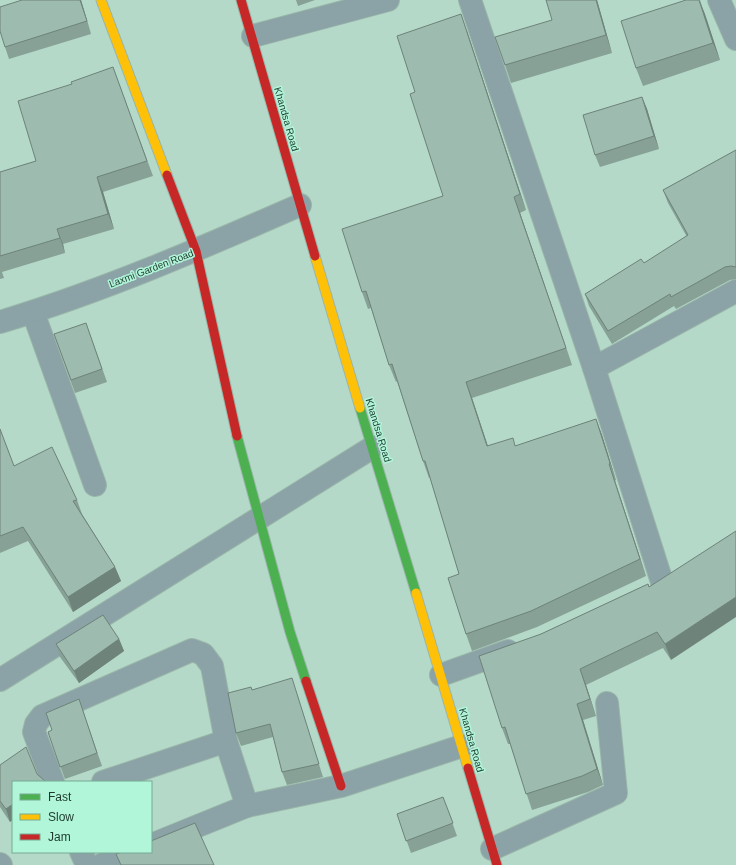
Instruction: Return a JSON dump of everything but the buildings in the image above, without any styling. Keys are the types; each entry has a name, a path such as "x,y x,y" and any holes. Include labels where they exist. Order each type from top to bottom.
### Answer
{"street":[{"path":"101,0 196,251 232,418 290,632 341,786"},
{"name":"Khandsa Road","path":"241,0 300,206 495,857"},
{"path":"252,36 388,0"},
{"path":"470,0 594,368 662,582"},
{"path":"719,0 736,39"},
{"name":"Laxmi Garden Road","path":"0,322 33,312 196,251 300,206"},
{"path":"594,368 736,291"},
{"path":"33,312 95,485"},
{"path":"0,680 373,447"},
{"path":"641,592 662,582 681,570"},
{"path":"441,675 528,644"},
{"path":"53,781 34,732 36,724 42,716 192,650 203,654 212,666 226,741 247,806"},
{"path":"495,857 616,793 607,703"},
{"path":"106,781 226,741"},
{"path":"152,845 247,806 341,786 462,746"},
{"path":"81,853 87,865"},
{"path":"101,865 131,853"}],"traffic: fast":[{"path":"360,408 416,593"},
{"path":"237,436 290,632 306,681"}],"traffic: slow":[{"path":"101,0 167,175"},
{"path":"315,256 360,408"},
{"path":"416,593 468,768"}],"traffic: jam":[{"path":"241,0 315,256"},
{"path":"167,175 196,251 237,436"},
{"path":"306,681 341,786"},
{"path":"468,768 497,865"}]}
